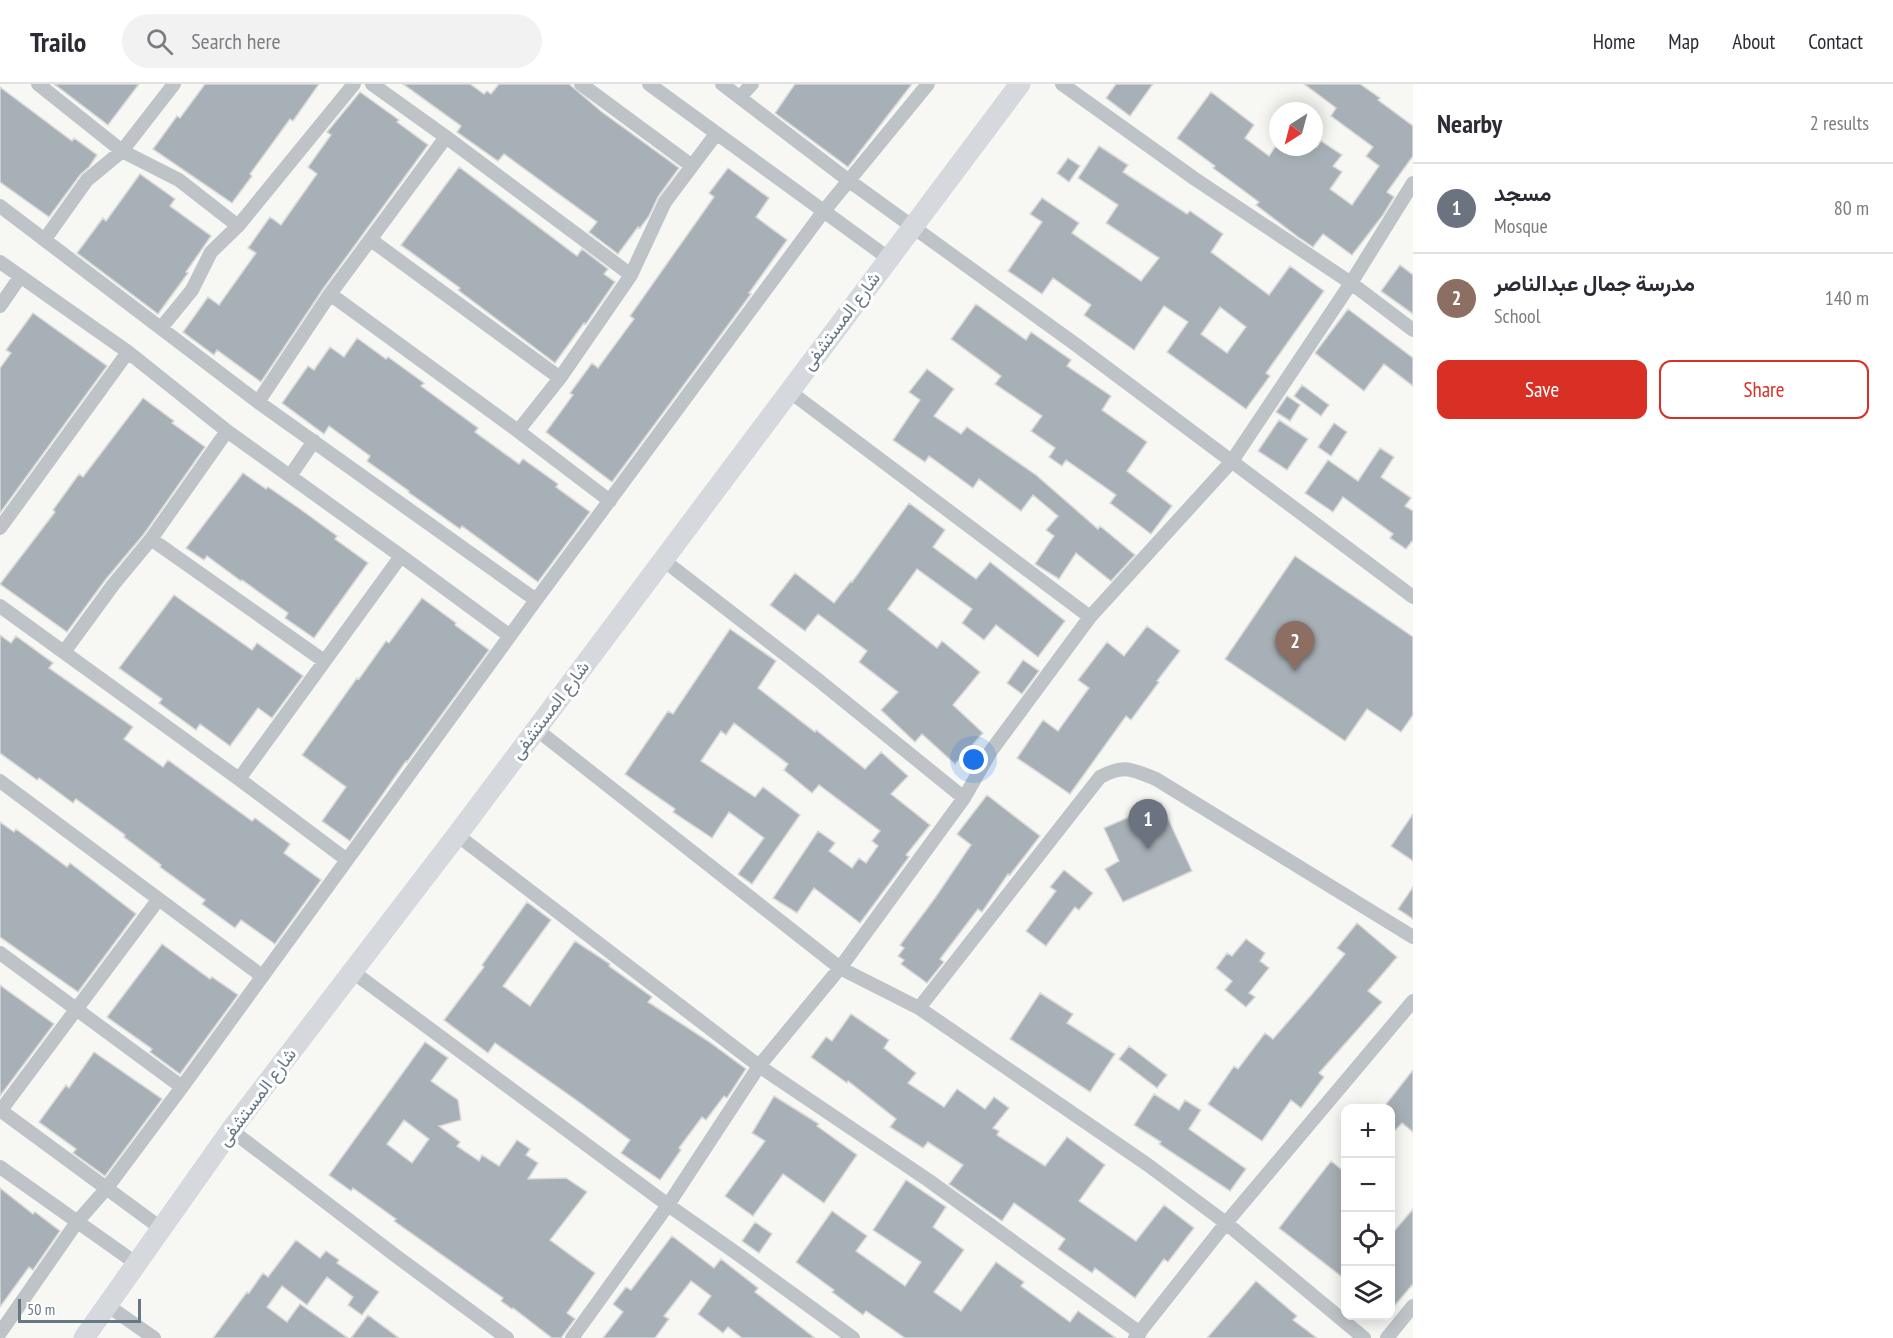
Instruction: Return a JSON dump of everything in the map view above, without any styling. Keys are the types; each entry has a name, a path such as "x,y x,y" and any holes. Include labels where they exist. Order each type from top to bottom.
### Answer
{"highway":[{"name":"شارع المستشفى","path":"84,1338 231,1130 457,835 1020,84"}],"street":[{"path":"38,84 123,151 179,180 238,226"},
{"path":"45,239 87,180 123,151 174,84"},
{"path":"161,328 192,290 212,252 238,226 354,84"},
{"path":"372,84 446,136 631,275"},
{"path":"581,84 692,166"},
{"path":"649,84 888,258"},
{"path":"722,84 848,180 1232,461 1413,597"},
{"path":"740,97 752,84"},
{"path":"1,1330 77,1222 106,1189 182,1087 536,600 824,212 928,84"},
{"path":"1062,84 1195,179 1351,283 1413,330"},
{"path":"518,431 560,378 631,275 665,201 717,134"},
{"path":"258,402 330,294 446,136"},
{"path":"572,1338 668,1205 759,1066 840,968 964,798 991,751 1090,617 1232,461 1351,283 1413,183"},
{"path":"0,206 258,402 536,600"},
{"path":"371,240 560,378"},
{"path":"0,262 128,352 227,431 510,636"},
{"path":"0,306 20,277"},
{"path":"330,294 610,501"},
{"path":"0,528 128,352"},
{"path":"789,391 1090,617"},
{"path":"64,652 113,585 151,539 227,431"},
{"path":"290,476 314,441"},
{"path":"151,539 324,661"},
{"path":"239,779 401,556"},
{"path":"662,559 826,686 964,798"},
{"path":"0,606 347,860"},
{"path":"536,729 840,968 920,1008 1148,1165 1226,1223 1364,1338"},
{"path":"920,1008 1100,777 1116,768 1132,770 1156,779 1413,937"},
{"path":"0,781 262,976"},
{"path":"457,835 759,1066 928,1180 1137,1335 1226,1223 1413,1001"},
{"path":"158,900 0,1110 162,1229"},
{"path":"0,953 182,1087"},
{"path":"353,972 668,1205 853,1338"},
{"path":"231,1130 507,1338"},
{"path":"0,1167 137,1264"},
{"path":"107,1305 154,1338"},
{"path":"1387,1338 1413,1306"}],"building":[{"path":"54,84 139,84 108,125"},
{"path":"205,84 319,84 293,121 290,119 232,203 153,149 177,116 180,118"},
{"path":"403,84 470,84 484,94 487,91 491,94 499,84 569,84 602,112 679,168 658,197 649,216 618,254 589,232 597,222 504,154 498,161 457,132 461,126"},
{"path":"795,84 912,84 848,167 775,113"},
{"path":"1116,84 1153,84 1130,116 1106,98"},
{"path":"1304,84 1360,84 1413,126 1413,156 1387,192 1394,197 1352,255 1323,234 1313,247 1298,237 1256,205 1259,202 1213,168 1215,166 1177,138 1211,92 1254,125 1245,138 1269,156 1323,156 1323,142 1342,155 1333,166 1342,172 1330,189 1352,205 1379,166 1366,156 1373,147 1331,116 1336,108"},
{"path":"0,87 72,141 74,138 97,155 49,217 0,182"},
{"path":"360,92 399,120 397,122 428,145 323,289 261,382 217,350 214,355 183,332 208,297 219,305 256,253 248,248 270,217 281,225 317,174 308,167 331,135 327,132"},
{"path":"1099,146 1128,165 1123,172 1187,214 1190,211 1223,234 1211,252 1269,295 1290,266 1324,291 1266,373 1270,376 1246,409 1167,352 1188,322 1164,306 1134,350 1084,315 1091,305 1053,278 1042,294 1008,271 1042,222 1030,214 1042,198 1079,223 1072,233 1141,281 1159,258 1106,223 1118,205 1078,178","holes":["1220,307 1246,327 1227,353 1201,334"]},
{"path":"1068,158 1080,166 1069,182 1057,173"},
{"path":"459,167 577,256 582,249 608,269 604,274 615,282 555,363 401,245"},
{"path":"728,168 769,198 756,217 787,240 749,293 751,294 612,482 546,432 573,395 570,393 592,363 598,368 634,319 630,316 714,197 709,193"},
{"path":"140,174 175,199 170,206 211,236 158,314 77,253 103,218 106,221"},
{"path":"1400,265 1413,275 1413,314 1381,291"},
{"path":"976,304 1026,340 1031,332 1071,360 1067,366 1111,396 1102,410 1147,442 1127,471 1172,506 1151,534 1110,503 1116,495 1066,460 1062,466 1049,457 1055,448 1031,431 1042,416 995,384 1001,376 951,339"},
{"path":"1348,309 1413,358 1413,386 1384,364 1364,391 1315,353"},
{"path":"33,313 107,366 0,513 0,368 11,353 6,350"},
{"path":"357,338 424,383 421,386 478,428 475,432 519,464 523,459 558,484 556,487 590,512 538,582 462,526 460,529 408,492 367,461 370,456 329,426 324,434 282,403 308,366 314,370 330,347 344,357"},
{"path":"927,369 954,389 934,416 961,434 967,427 1036,475 1098,529 1100,526 1135,555 1111,581 1076,553 1059,579 1035,564 1054,536 1046,530 1058,516 1033,495 1021,511 979,479 973,488 929,456 925,462 893,440 920,400 909,392"},
{"path":"1302,385 1329,405 1321,416 1294,396"},
{"path":"1287,396 1300,405 1290,421 1276,412"},
{"path":"143,398 205,447 144,534 106,579 67,632 0,584 55,512 53,510 79,474 83,477"},
{"path":"1279,420 1308,439 1287,470 1258,451"},
{"path":"1334,423 1347,432 1331,456 1318,447"},
{"path":"1380,448 1394,457 1381,477 1411,498 1405,506 1413,511 1413,540 1406,549 1390,538 1393,534 1343,497 1333,512 1305,493 1328,460 1358,481"},
{"path":"243,473 300,509 337,536 335,539 368,563 314,638 285,618 288,613 242,580 207,556 204,560 186,548"},
{"path":"909,503 945,530 933,547 976,579 990,562 1065,621 1038,657 996,625 984,640 962,623 972,609 917,569 888,609 937,648 942,641 980,672 953,705 983,733 955,764 922,734 915,742 881,710 898,692 859,662 867,651 818,614 805,631 770,605 795,573 834,603 852,582"},
{"path":"1295,556 1413,637 1413,715 1401,732 1367,709 1345,741 1225,659"},
{"path":"174,595 252,650 257,643 303,676 272,718 258,708 230,746 200,724 196,730 159,703 162,699 119,668"},
{"path":"422,598 489,650 350,841 322,821 346,787 302,755 357,678 359,679 386,641 389,643"},
{"path":"1147,626 1180,651 1131,720 1126,716 1070,794 1017,758 1043,720 1058,731 1089,688 1078,680 1107,642 1124,656"},
{"path":"730,629 776,661 758,688 865,769 881,752 908,776 891,794 930,825 906,855 909,857 860,923 814,888 797,913 773,898 818,831 835,843 829,851 852,868 859,858 866,863 878,846 872,841 880,831 819,785 812,793 784,770 788,764 734,723 726,735 721,731 701,761 755,797 763,787 800,815 752,884 738,874 764,838 729,812 712,838 673,812 675,809 625,774 668,711 673,714"},
{"path":"0,635 11,643 16,636 53,663 49,668 133,727 124,739 163,767 168,760 252,821 255,818 290,844 284,853 321,880 275,944 241,920 235,928 202,904 205,900 160,867 161,865 124,837 125,835 76,799 73,803 0,753"},
{"path":"1023,660 1039,671 1022,694 1007,683"},
{"path":"987,795 1040,836 1010,875 1008,874 982,912 978,909 940,959 944,962 927,983 901,964 904,960 898,956 904,948 900,945 971,845 957,834"},
{"path":"1161,803 1192,871 1123,902 1105,869 1119,861 1104,828"},
{"path":"1413,814 1413,861 1391,846"},
{"path":"0,822 14,832 16,829 67,867 70,863 136,914 78,992 0,937"},
{"path":"1064,870 1093,893 1079,910 1075,907 1046,946 1026,931 1056,891 1050,887"},
{"path":"1413,887 1413,919 1398,909"},
{"path":"527,902 551,920 503,986 530,1006 575,941 610,964 609,966 652,997 648,1002 746,1069 727,1098 724,1096 706,1120 702,1117 679,1148 681,1150 660,1180 621,1153 630,1140 579,1102 495,1043 488,1053 444,1020 484,967 482,965"},
{"path":"1357,923 1397,957 1368,991 1382,1002 1319,1073 1324,1077 1301,1108 1291,1100 1262,1141 1208,1104 1234,1066 1238,1069 1265,1033 1273,1039 1313,993 1345,954 1337,948"},
{"path":"1246,939 1265,953 1260,961 1269,968 1249,993 1255,997 1246,1007 1225,990 1232,981 1216,968 1227,953 1232,956"},
{"path":"162,944 210,979 212,977 238,995 180,1074 150,1052 152,1049 107,1017"},
{"path":"0,985 54,1024 0,1096"},
{"path":"1040,993 1073,1014 1067,1023 1115,1054 1090,1092 1010,1039"},
{"path":"851,1014 889,1040 884,1048 916,1073 908,1083 944,1107 957,1089 985,1109 994,1097 1009,1108 993,1128 999,1131 997,1135 1045,1166 1067,1137 1105,1165 1079,1201 1136,1241 1164,1205 1194,1228 1168,1262 1164,1259 1135,1298 1095,1268 1092,1273 1058,1249 1065,1239 1014,1203 1002,1221 949,1184 963,1165 928,1142 923,1148 890,1127 896,1119 848,1081 847,1083 811,1057 826,1037 832,1041"},
{"path":"425,1042 448,1058 431,1081 458,1100 461,1120 439,1126 460,1142 457,1146 479,1161 482,1155 499,1166 517,1140 530,1149 526,1155 538,1163 528,1179 566,1178 587,1192 550,1240 595,1273 567,1313 575,1319 561,1338 552,1338 501,1301 503,1298 394,1221 396,1219 353,1188 351,1191 329,1175","holes":["404,1120 429,1139 412,1163 387,1144"]},
{"path":"1129,1046 1167,1075 1157,1088 1119,1059"},
{"path":"94,1052 162,1099 105,1176 73,1153 76,1149 39,1122 66,1085 69,1088"},
{"path":"1413,1070 1413,1132 1402,1123 1395,1131 1395,1104 1386,1104"},
{"path":"1154,1094 1179,1110 1185,1100 1201,1110 1189,1129 1246,1169 1230,1191 1134,1125"},
{"path":"774,1096 819,1124 817,1126 857,1155 824,1203 783,1174 753,1216 725,1196 765,1141 752,1133"},
{"path":"1331,1161 1341,1169 1341,1276 1279,1228"},
{"path":"906,1180 946,1207 933,1227 964,1250 934,1292 961,1311 996,1262 1024,1282 1021,1286 1070,1322 1078,1311 1116,1338 905,1338 866,1311 863,1315 796,1262 832,1211 867,1236 856,1251 905,1286 921,1262 873,1230"},
{"path":"0,1188 33,1214 35,1212 60,1231 33,1270 29,1267 0,1307"},
{"path":"1413,1209 1413,1284 1395,1305 1395,1266 1395,1230"},
{"path":"755,1222 772,1234 759,1253 742,1241"},
{"path":"672,1236 714,1268 721,1259 758,1288 755,1292 815,1338 742,1338 728,1327 723,1333 698,1314 711,1296 691,1281 664,1316 669,1319 655,1338 603,1338 623,1312 613,1304 626,1287 631,1290"},
{"path":"296,1240 320,1258 326,1251 339,1260 337,1263 379,1292 362,1315 348,1305 353,1297 327,1277 307,1305 282,1286 267,1307 287,1322 300,1304 348,1338 213,1338 263,1273 268,1277"},
{"path":"1256,1281 1297,1316 1293,1320 1317,1338 1207,1338"},
{"path":"368,1315 399,1338 351,1338"}],"place":[{"name":"مدرسة جمال عبدالناصر","path":"1295,671"},
{"name":"مسجد","path":"1148,849"}]}
